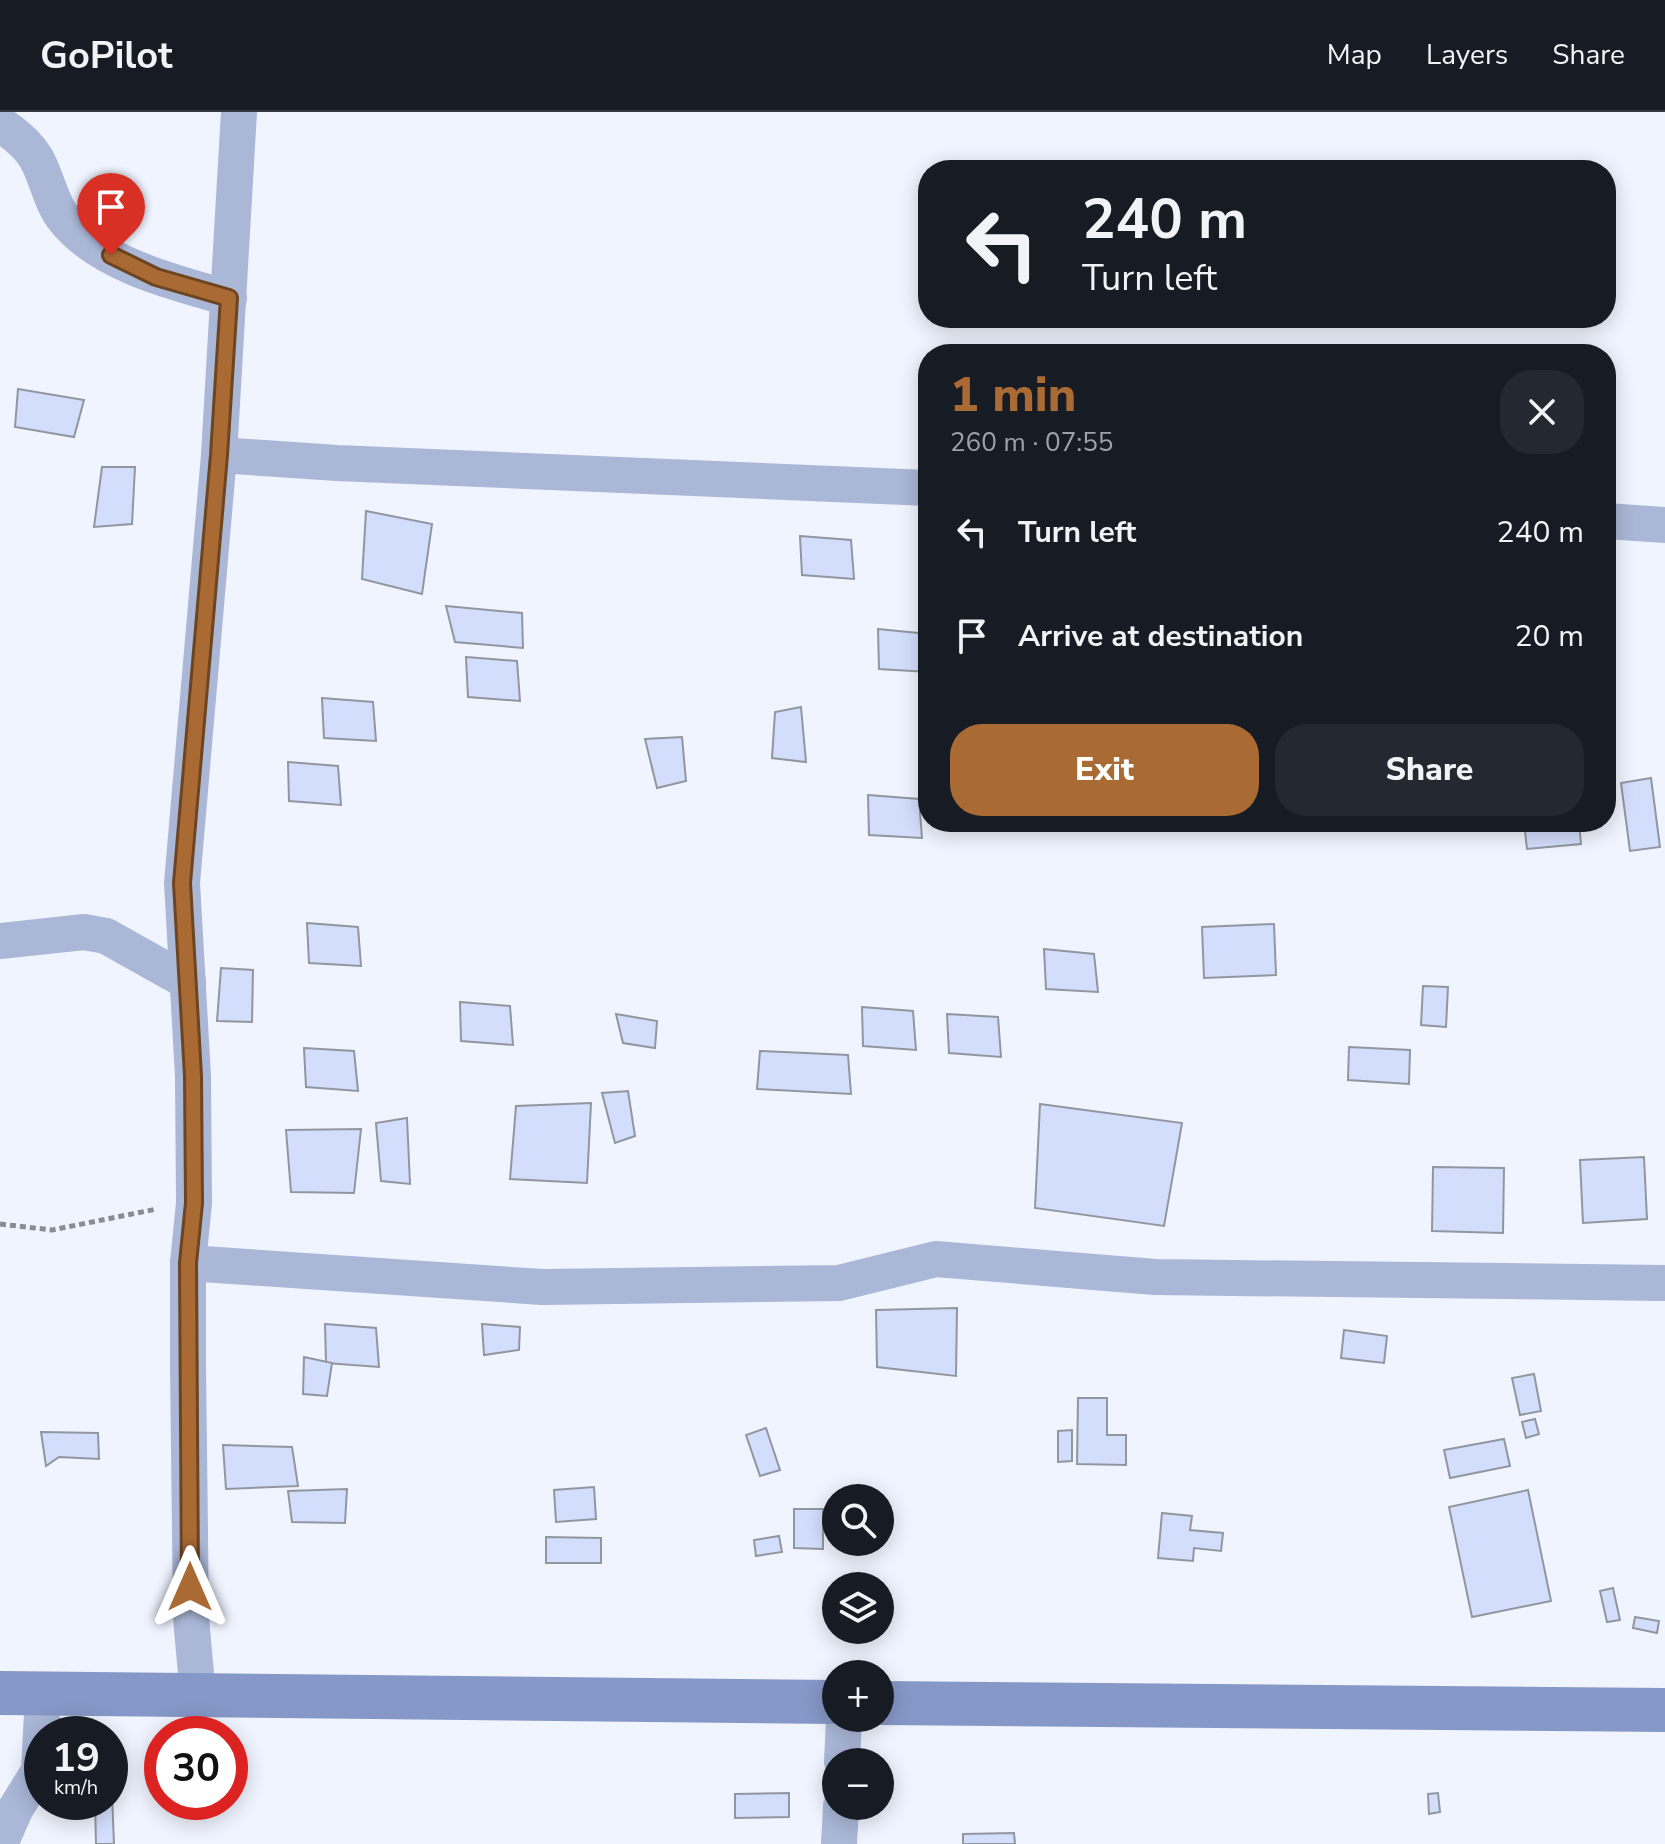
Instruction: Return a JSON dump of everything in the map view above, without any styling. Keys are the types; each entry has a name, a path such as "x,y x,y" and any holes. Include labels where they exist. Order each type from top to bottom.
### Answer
{"main road":[{"path":"0,1693 822,1702"},
{"path":"894,1703 1665,1710"}],"street":[{"path":"198,1696 191,1618 188,1263 194,1203 193,1076 182,883 219,455 239,112"},
{"path":"0,124 26,145 36,158 64,218 90,243 156,277 229,298"},
{"path":"219,455 353,464 918,488"},
{"path":"1616,522 1665,525"},
{"path":"0,941 84,932 106,936 188,982"},
{"path":"188,1263 542,1287 839,1283 936,1259 1155,1277 1665,1283"},
{"path":"0,1844 16,1808 39,1771 43,1694"},
{"path":"839,1844 840,1820"}],"path":[{"path":"0,1224 52,1230 194,1203"}],"building":[{"path":"18,389 84,400 74,437 15,427"},
{"path":"102,467 135,467 132,524 94,527"},
{"path":"366,511 432,524 422,594 362,579"},
{"path":"800,536 851,540 854,579 802,575"},
{"path":"446,606 522,613 523,648 455,642"},
{"path":"878,629 918,633 918,671 879,669"},
{"path":"466,657 517,661 520,701 468,697"},
{"path":"322,698 373,702 376,741 324,738"},
{"path":"801,707 806,762 772,758 775,712"},
{"path":"682,737 686,781 657,788 645,739"},
{"path":"288,762 338,766 341,805 289,801"},
{"path":"1651,778 1660,847 1630,851 1621,783"},
{"path":"868,795 918,799 918,832 922,832 922,838 869,835"},
{"path":"1525,832 1580,832 1581,844 1527,849"},
{"path":"307,923 358,927 361,966 309,963"},
{"path":"1274,924 1276,975 1204,978 1202,927"},
{"path":"1044,949 1094,954 1098,992 1046,989"},
{"path":"221,968 253,970 252,1022 217,1021"},
{"path":"1423,986 1448,987 1446,1027 1421,1025"},
{"path":"460,1002 510,1006 513,1045 461,1041"},
{"path":"862,1007 913,1011 916,1050 863,1046"},
{"path":"616,1014 657,1021 655,1048 623,1043"},
{"path":"947,1014 998,1017 1001,1057 949,1053"},
{"path":"1349,1047 1410,1050 1409,1084 1348,1080"},
{"path":"304,1048 354,1051 358,1091 306,1087"},
{"path":"760,1051 848,1055 851,1094 757,1089"},
{"path":"628,1091 635,1136 615,1143 602,1093"},
{"path":"591,1103 587,1183 510,1179 516,1106"},
{"path":"1040,1104 1182,1123 1164,1226 1035,1208"},
{"path":"407,1118 410,1184 381,1181 376,1123"},
{"path":"361,1129 354,1193 291,1192 286,1130"},
{"path":"1644,1157 1647,1219 1583,1223 1580,1160"},
{"path":"1433,1167 1504,1168 1503,1233 1432,1231"},
{"path":"957,1308 956,1376 877,1367 876,1310"},
{"path":"325,1324 376,1328 379,1367 326,1363"},
{"path":"482,1324 520,1327 519,1350 484,1355"},
{"path":"1344,1330 1387,1336 1384,1363 1341,1358"},
{"path":"304,1357 332,1363 327,1396 303,1394"},
{"path":"1534,1374 1541,1411 1520,1415 1512,1378"},
{"path":"1078,1398 1107,1398 1107,1435 1126,1435 1126,1465 1077,1464"},
{"path":"1535,1419 1539,1434 1526,1438 1522,1422"},
{"path":"766,1428 780,1470 760,1476 746,1435"},
{"path":"1072,1430 1072,1461 1058,1462 1058,1431"},
{"path":"41,1432 98,1433 99,1459 59,1457 46,1466"},
{"path":"1504,1439 1510,1466 1450,1478 1444,1450"},
{"path":"223,1445 292,1447 298,1486 226,1489"},
{"path":"594,1487 596,1519 556,1522 554,1490"},
{"path":"347,1489 345,1523 292,1522 288,1491"},
{"path":"1528,1490 1551,1601 1472,1617 1449,1507"},
{"path":"794,1509 822,1509 822,1549 794,1548"},
{"path":"1162,1513 1192,1516 1190,1530 1223,1533 1221,1551 1194,1548 1193,1561 1158,1558"},
{"path":"779,1536 782,1552 756,1556 754,1540"},
{"path":"546,1537 601,1538 601,1563 546,1563"},
{"path":"1613,1588 1620,1620 1607,1622 1600,1591"},
{"path":"1635,1617 1659,1621 1657,1633 1633,1628"},
{"path":"789,1793 789,1817 735,1818 735,1794"},
{"path":"1438,1793 1440,1812 1429,1814 1428,1794"},
{"path":"95,1820 113,1820 114,1844 96,1844"},
{"path":"1014,1833 1015,1844 963,1844 963,1834"}],"route":[{"path":"111,255 156,277 229,298 219,455 182,883 193,1076 194,1203 188,1263 190,1587"}]}
